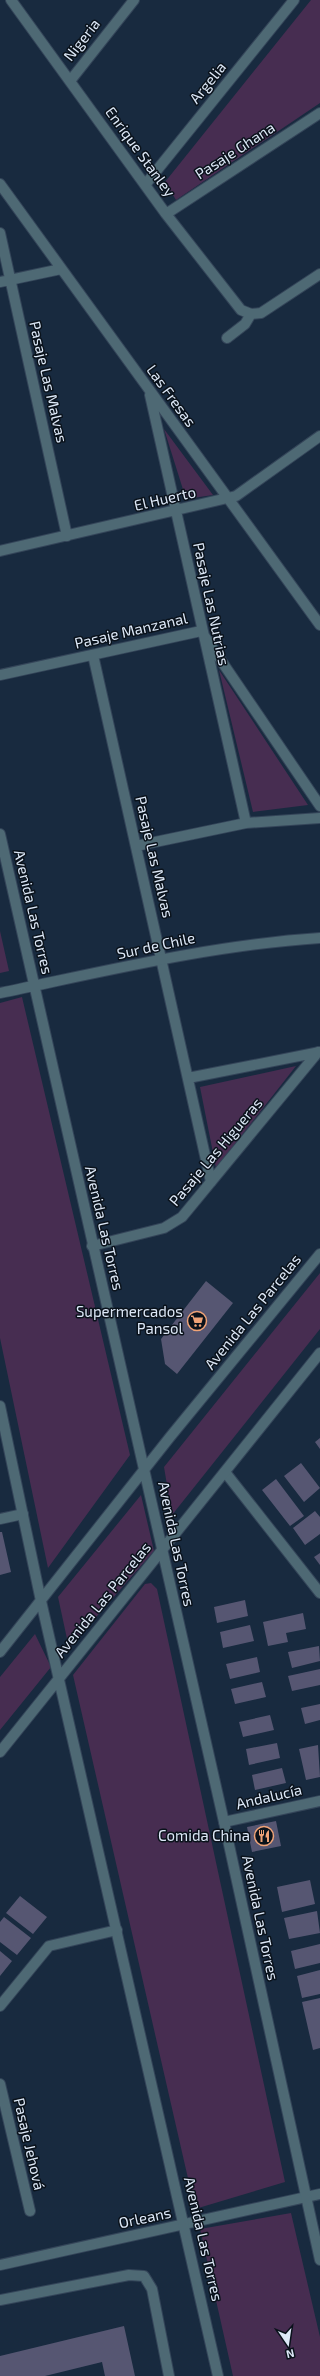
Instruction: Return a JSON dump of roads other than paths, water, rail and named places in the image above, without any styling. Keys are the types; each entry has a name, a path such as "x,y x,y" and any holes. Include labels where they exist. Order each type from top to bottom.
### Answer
{"street":[{"name":"Enrique Stanley","path":"11,0 166,214 238,306 251,314"},
{"name":"Nigeria","path":"70,81 134,0"},
{"name":"Argelia","path":"145,185 294,0"},
{"name":"Pasaje Ghana","path":"166,214 320,113"},
{"name":"Las Fresas","path":"0,184 227,499 320,625"},
{"name":"Pasaje Las Malvas","path":"0,233 67,536"},
{"path":"0,282 61,269"},
{"path":"227,338 245,324 251,314 261,313 320,274"},
{"name":"Pasaje Las Nutrias","path":"149,391 201,631 246,823"},
{"name":"El Huerto","path":"0,551 227,499 246,490 320,436"},
{"name":"Pasaje Manzanal","path":"0,675 201,631 320,806"},
{"name":"Pasaje Las Malvas","path":"94,655 211,1182"},
{"path":"136,846 246,823 320,818"},
{"name":"Avenida Las Torres","path":"0,834 92,1246 224,1822 320,2260"},
{"name":"Sur de Chile","path":"0,993 235,946 320,938"},
{"name":"Pasaje Las Higueras","path":"188,1078 319,1052"},
{"name":"Pasaje Las Higueras","path":"92,1246 174,1224 211,1182 319,1052"},
{"name":"Avenida Las Parcelas","path":"0,1651 144,1470 320,1254"},
{"name":"Avenida Las Parcelas","path":"0,1752 319,1357"},
{"name":"Avenida Las Torres","path":"0,1406 41,1601 60,1677 218,2376"},
{"path":"225,1472 320,1593"},
{"path":"0,1519 23,1514"},
{"name":"Andalucía","path":"224,1822 320,1801"},
{"path":"0,2006 49,1946 117,1930"},
{"name":"Pasaje Jehová","path":"0,2084 4,2120 30,2211"},
{"name":"Orleans","path":"0,2265 320,2194"},
{"path":"0,2300 129,2275 144,2276 152,2289 169,2376"}],"place":[{"name":"Supermercados Pansol","path":"197,1321"},
{"name":"Comida China","path":"264,1836"}]}
